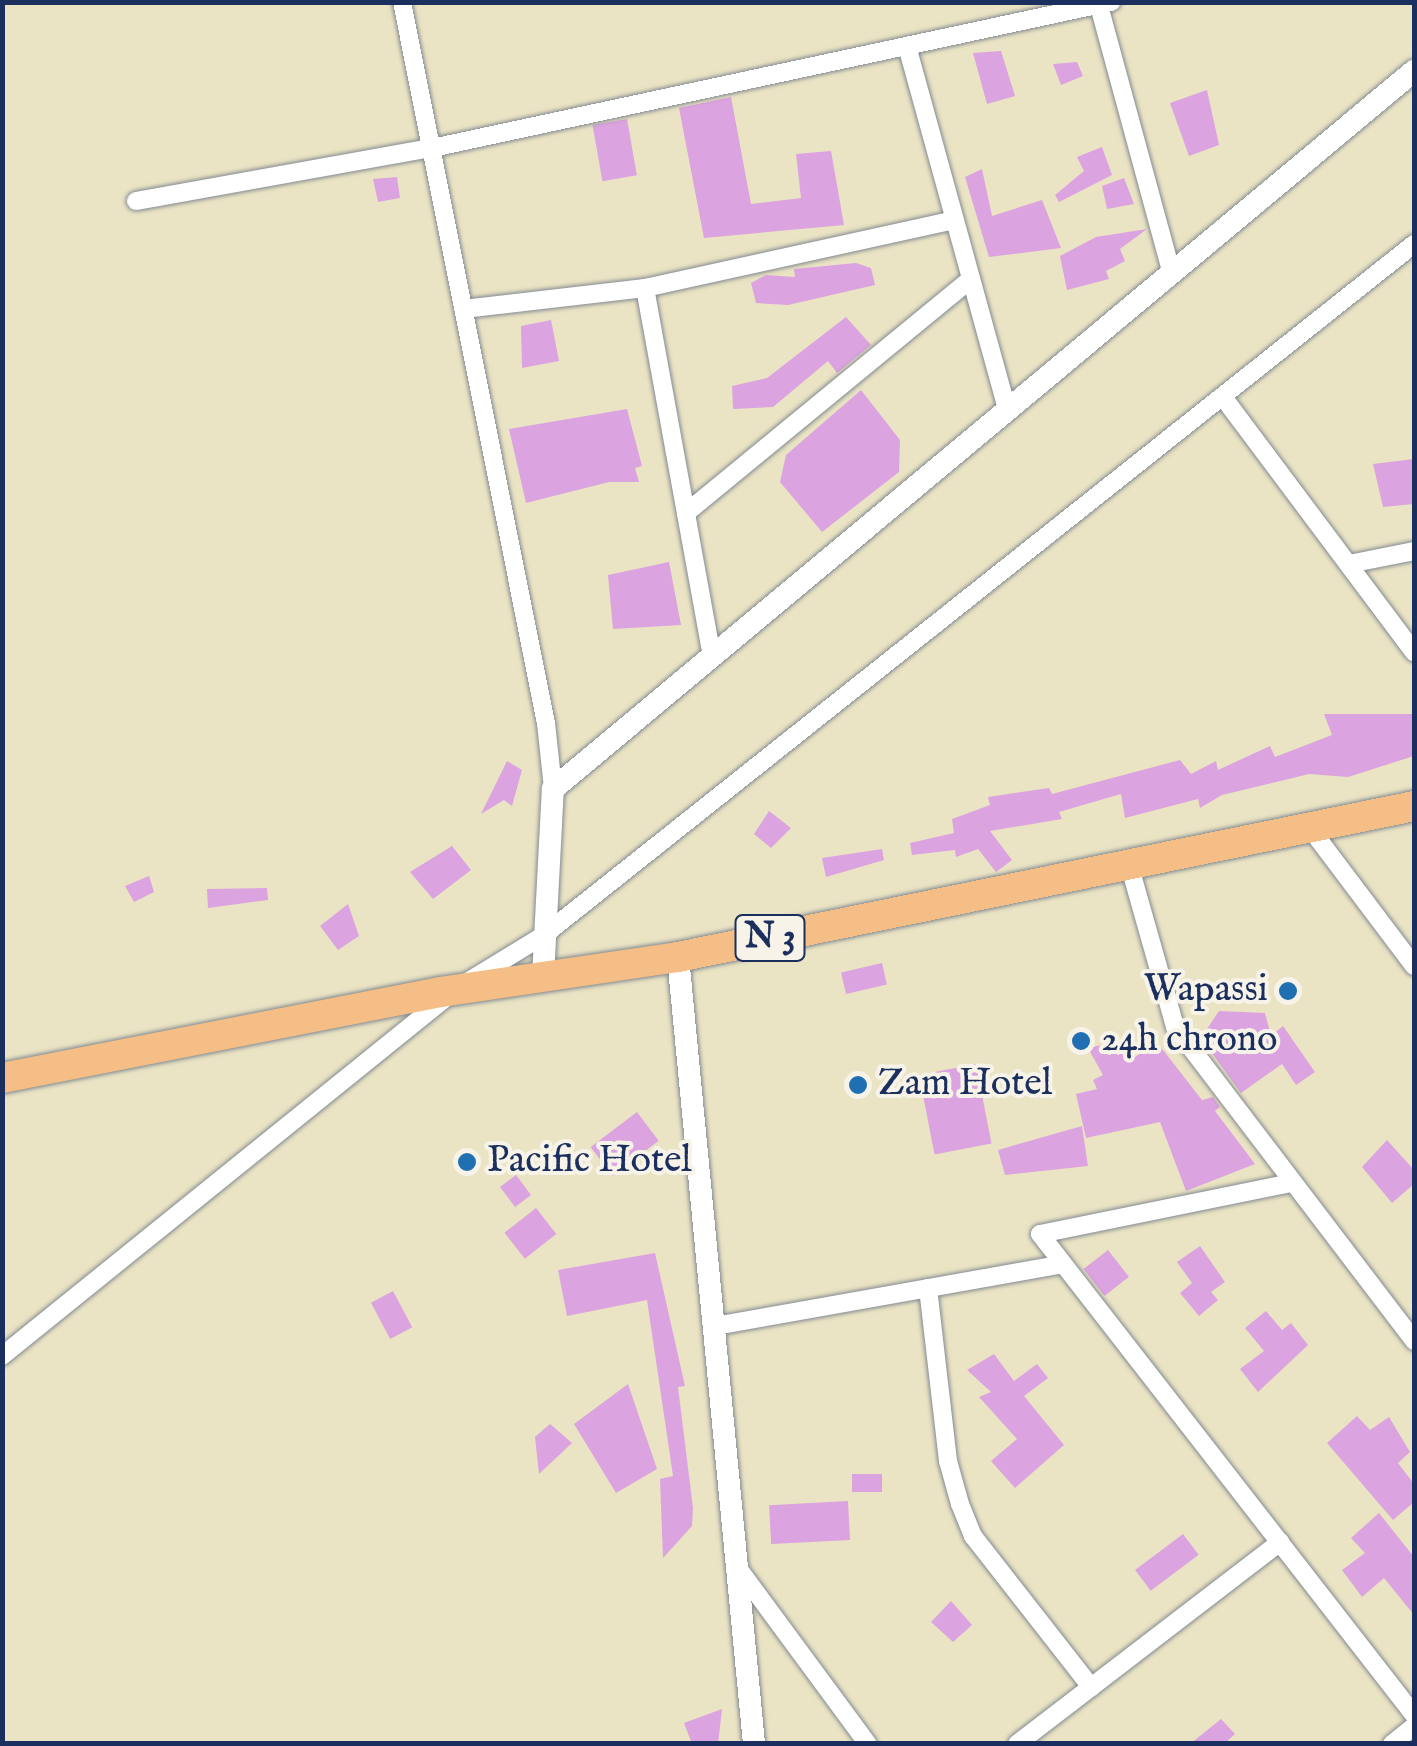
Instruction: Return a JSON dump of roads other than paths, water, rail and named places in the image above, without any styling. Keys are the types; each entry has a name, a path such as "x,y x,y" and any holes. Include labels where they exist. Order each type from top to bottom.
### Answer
{"main road":[{"name":"N 3","path":"2,1078 123,1059 453,992 678,956 1414,806"}],"street":[{"path":"402,2 546,723 553,789 543,977"},
{"path":"136,200 432,148 1103,3 1172,274"},
{"path":"908,46 1007,409"},
{"path":"553,789 1414,71"},
{"path":"464,309 645,288 955,220"},
{"path":"2,1356 453,992 544,935 1414,244"},
{"path":"686,513 971,279"},
{"path":"645,288 712,656"},
{"path":"1223,397 1414,652"},
{"path":"1349,564 1414,552"},
{"path":"1310,828 1414,966"},
{"path":"1129,864 1175,1027 1414,1341"},
{"path":"678,956 741,1572 754,1744"},
{"path":"1291,1183 1040,1234 1414,1715"},
{"path":"715,1326 1063,1264"},
{"path":"928,1288 948,1461 973,1536 1091,1687"},
{"path":"1017,1744 1280,1542"},
{"path":"741,1572 868,1744"},
{"path":"1392,1744 1414,1726"}],"place":[{"name":"Wapassi","path":"1288,991"},
{"name":"24h chrono","path":"1081,1041"},
{"name":"Zam Hotel","path":"858,1085"},
{"name":"Pacific Hotel","path":"467,1162"}]}
